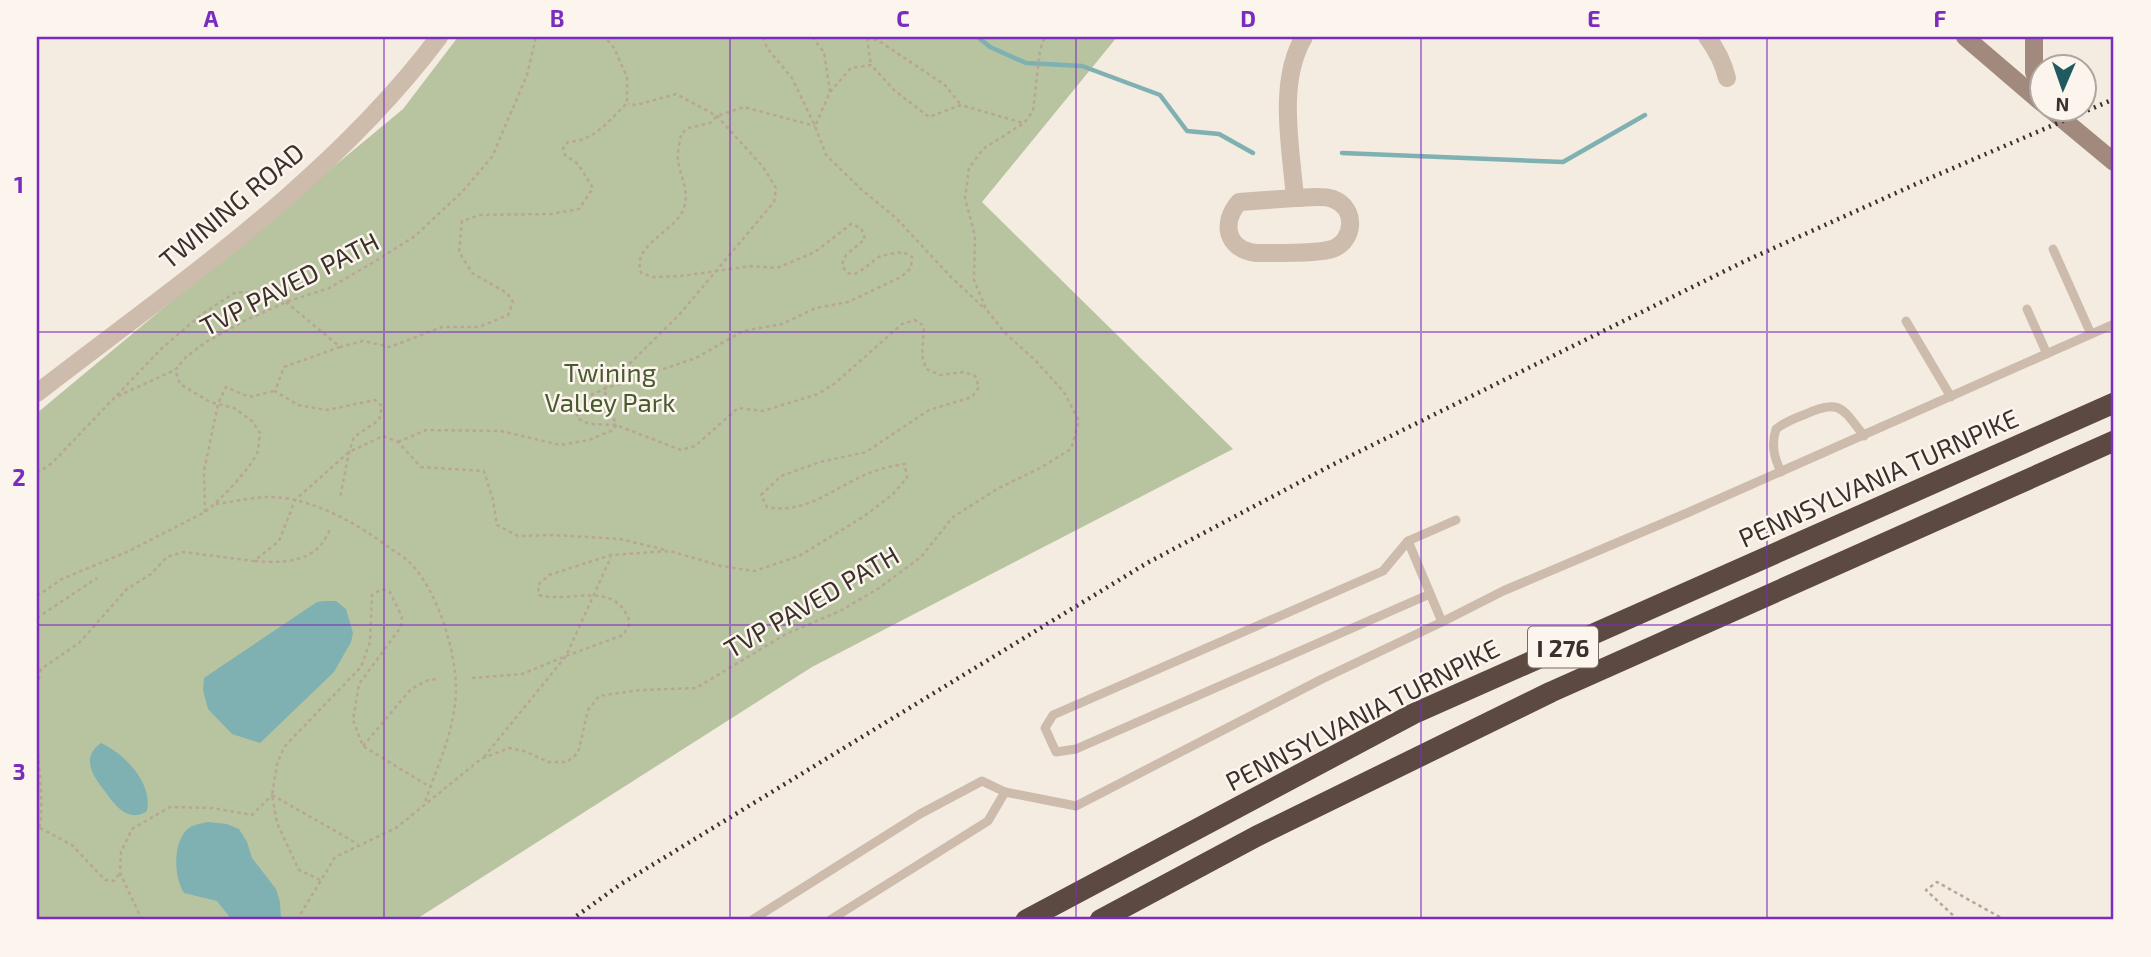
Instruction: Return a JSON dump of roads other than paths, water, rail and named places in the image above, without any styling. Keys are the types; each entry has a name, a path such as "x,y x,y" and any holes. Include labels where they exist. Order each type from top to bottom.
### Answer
{"highway":[{"name":"PENNSYLVANIA TURNPIKE","path":"1026,920 1413,714 2114,403"},
{"name":"I 276","path":"1100,920 1257,836 1551,692 2114,441"}],"main road":[{"path":"1976,39 2028,88"},
{"path":"2066,122 2114,162"}],"street":[{"name":"TWINING ROAD","path":"37,393 256,225 391,95 439,37"},
{"path":"1295,198 1288,91 1293,60 1304,37"},
{"path":"1707,37 1717,49 1727,78"},
{"path":"1295,198 1334,199 1344,206 1350,213 1350,224 1342,244 1331,250 1256,253 1245,252 1235,245 1228,222 1231,212 1239,202 1295,198"}],"lane":[{"path":"2053,249 2091,334"},
{"path":"2027,309 2047,354"},
{"path":"1906,321 1951,397"},
{"path":"752,920 920,814 982,781 1005,792 1076,806 1322,678 1503,592 1864,436 2114,324"},
{"path":"1781,472 1774,457 1776,429 1822,406 1839,408 1864,436"},
{"path":"1430,594 1076,749 1056,752 1045,728 1054,715 1383,571 1408,541 1456,520"},
{"path":"1408,541 1442,622"},
{"path":"831,920 988,821 1005,792"}],"water":[{"path":"336,601 346,609 353,633 351,642 334,672 260,743 232,734 208,709 203,690 204,678 317,602"},
{"path":"101,743 119,754 135,771 146,790 147,811 134,815 122,811 100,784 90,766 90,760 91,754"},
{"path":"208,822 227,824 239,829 252,858 276,889 281,920 232,920 217,901 184,893 176,867 181,839 185,831 192,826"}],"waterway":[{"path":"978,37 990,47 1026,63 1082,66 1160,95 1187,131 1219,134 1253,153"},
{"path":"1342,153 1563,162 1645,115"}],"railway":[{"path":"571,920 621,884 1147,563 1332,465 1745,261 2114,99"}],"park label":[{"name":"Twining Valley Park","path":"610,386"}]}
